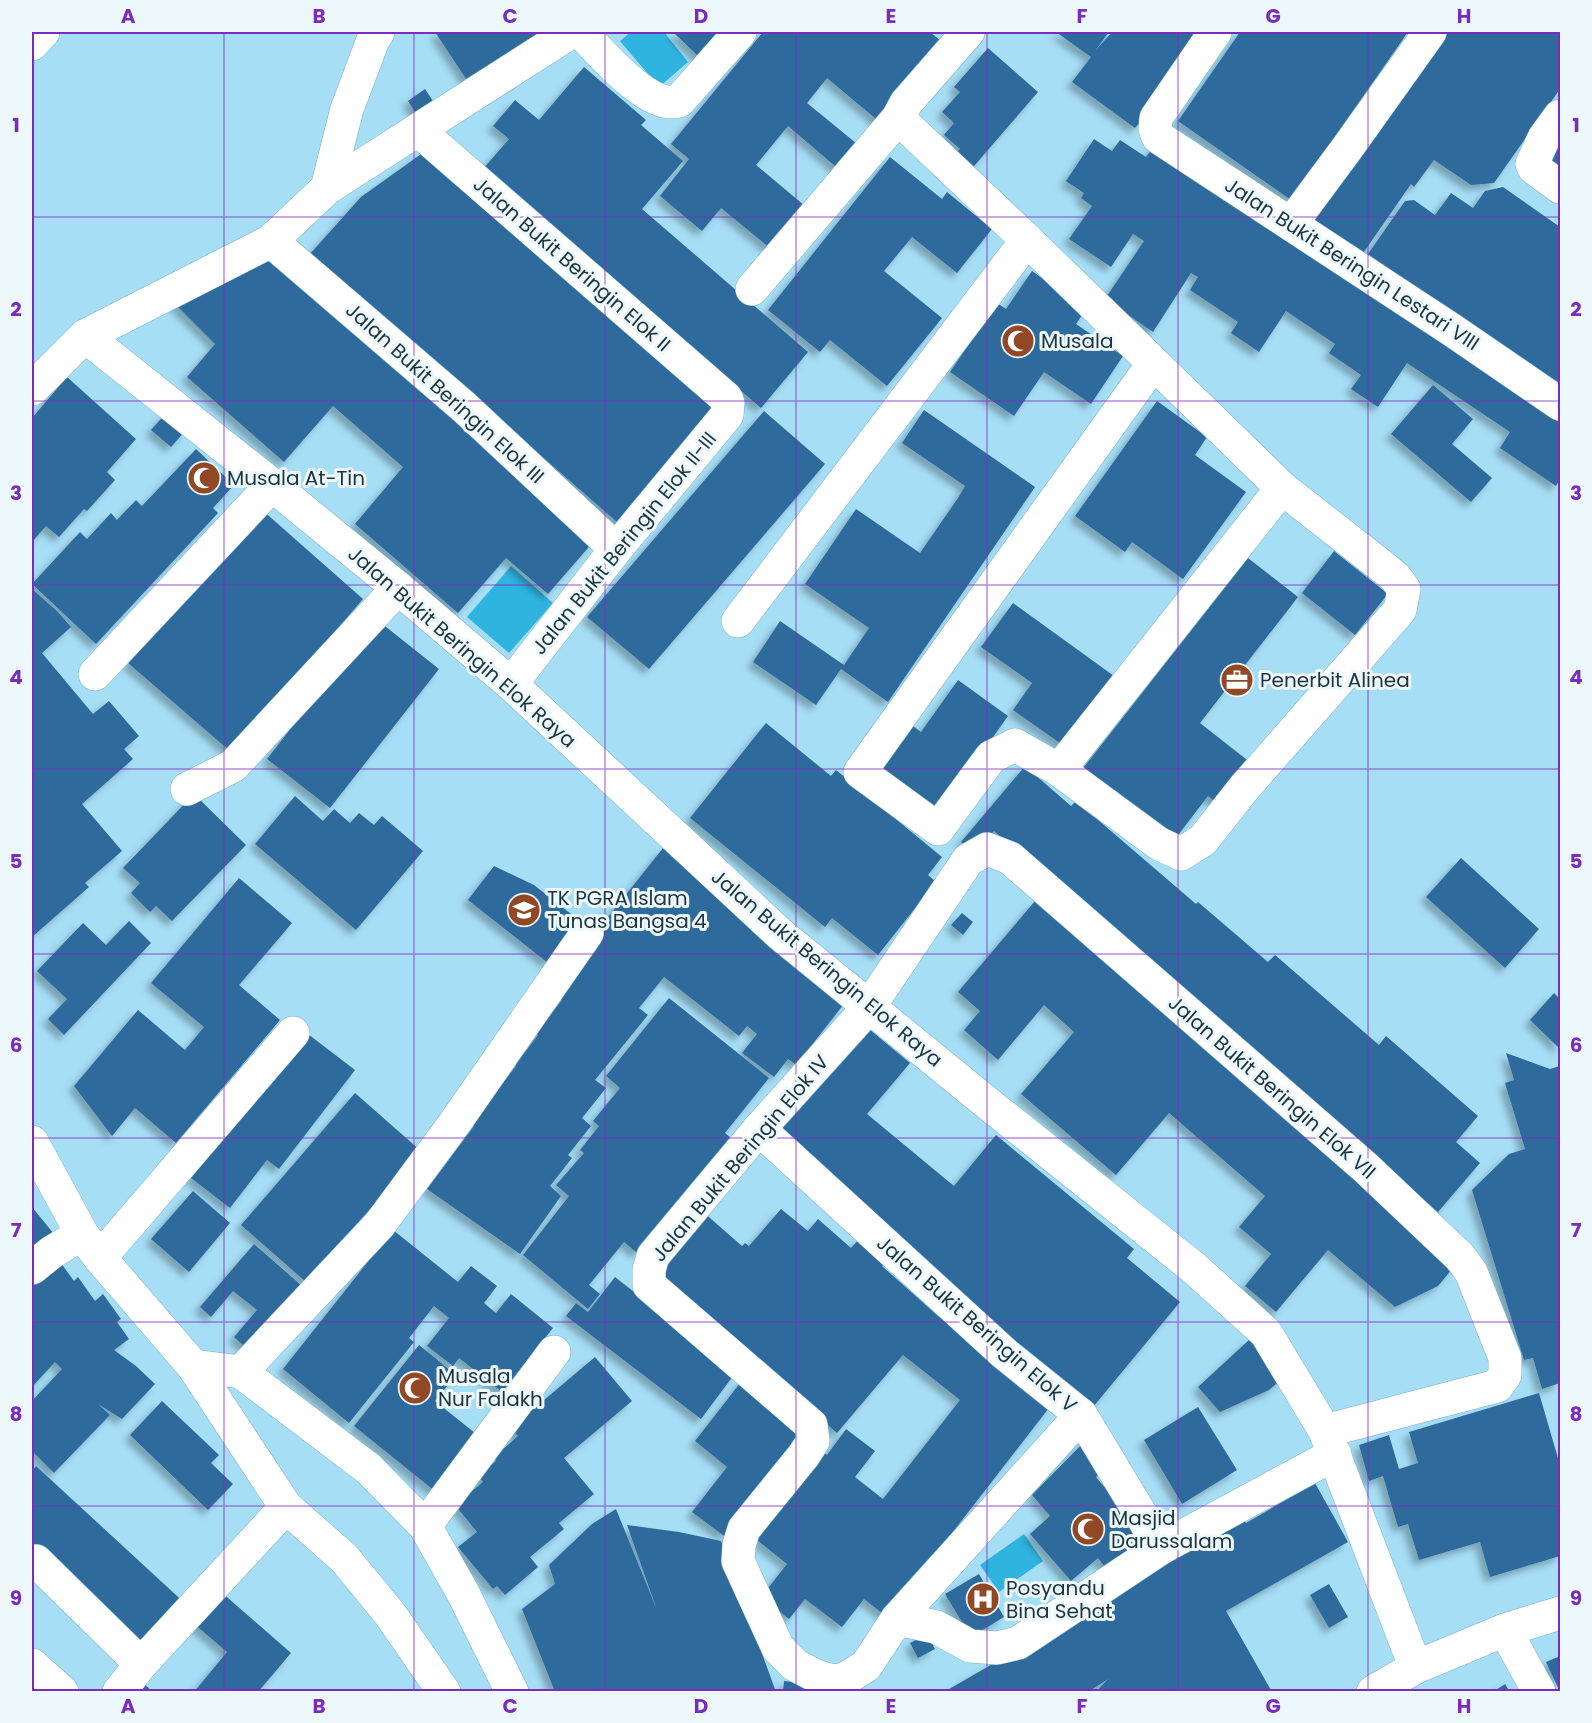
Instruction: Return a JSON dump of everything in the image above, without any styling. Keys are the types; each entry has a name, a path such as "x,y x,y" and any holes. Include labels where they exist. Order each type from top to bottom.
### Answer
{"main road":[{"path":"32,45 43,32"},
{"path":"327,188 347,109 378,32"},
{"path":"32,389 85,336 271,241 327,188 571,32"},
{"path":"581,32 617,70 653,97 670,103 679,101 740,32"},
{"path":"752,289 968,32"},
{"name":"Jalan Bukit Beringin Lestari VIII","path":"1215,32 1156,118 1155,129 1158,137 1452,330 1560,404"},
{"path":"1291,224 1430,32"},
{"path":"1560,116 1544,138 1532,164 1560,188"},
{"path":"898,118 1282,488 1395,577 1404,589 1400,610 1244,788 1203,840 1181,854 1158,843 1059,770 1015,745 991,758 938,829 860,772 1153,364"},
{"name":"Jalan Bukit Beringin Elok II","path":"418,130 726,398"},
{"path":"738,621 1027,240"},
{"name":"Jalan Bukit Beringin Elok III","path":"271,241 464,406 616,549"},
{"name":"Jalan Bukit Beringin Elok Raya","path":"85,336 398,588 511,684 780,934 1194,1268 1266,1333 1330,1442 1416,1667"},
{"name":"Jalan Bukit Beringin Elok II-III","path":"511,684 616,549 727,415 726,398"},
{"path":"95,674 272,485"},
{"path":"1059,770 1282,488"},
{"path":"187,789 233,766 398,588"},
{"name":"Jalan Bukit Beringin Elok VII","path":"869,1007 968,860 987,849 1010,858 1366,1168 1460,1257 1471,1272 1505,1358 1505,1375 1497,1386 1330,1442"},
{"path":"241,1372 380,1224 587,933"},
{"name":"Jalan Bukit Beringin Elok IV","path":"869,1007 759,1129 653,1256 648,1270 650,1285 811,1425 813,1440 804,1455 744,1529 739,1545 738,1561 778,1648 795,1665 816,1676 833,1681 845,1679 866,1666 897,1619 1081,1415"},
{"path":"32,1268 52,1252 91,1246 293,1033"},
{"name":"Jalan Bukit Beringin Elok V","path":"759,1129 1005,1354 1081,1415 1161,1548"},
{"path":"32,1142 91,1246 193,1366 286,1508 344,1558 390,1614 444,1692"},
{"path":"425,1526 554,1352"},
{"path":"193,1366 241,1372 369,1469 425,1526 463,1593 512,1692"},
{"path":"897,1619 936,1627 970,1646 997,1648 1018,1643 1161,1548 1330,1442"},
{"path":"119,1692 141,1664 286,1508"},
{"path":"36,1561 141,1664"},
{"path":"1373,1692 1416,1667 1505,1630 1560,1613"},
{"path":"1505,1630 1539,1692"},
{"path":"32,1665 62,1692"}],"shaded area":[{"path":"631,32 664,32 688,62 659,87 620,41"},
{"path":"511,566 553,603 509,653 467,617"},
{"path":"1024,1534 1043,1561 999,1592 980,1565"}],"building":[{"path":"435,32 556,32 472,88"},
{"path":"673,32 729,32 701,59"},
{"path":"763,32 930,32 946,45 882,124 827,78 807,103 862,148 842,172 788,126 756,165 811,211 776,253 721,208 702,231 660,196 689,159 671,144"},
{"path":"1056,32 1109,32 1095,51 1112,32 1204,32 1163,96 1135,128 1072,82 1091,57"},
{"path":"1240,32 1408,32 1291,200 1178,121"},
{"path":"1444,32 1560,32 1560,89 1494,183 1471,185 1434,160 1414,187 1411,184 1359,259 1308,223"},
{"path":"988,48 1038,92 968,173 951,158 960,149 944,135 954,123 942,112 960,92 954,87"},
{"path":"584,67 646,120 641,125 683,161 642,209 808,352 761,408 483,169 509,139 493,126 515,100 539,120"},
{"path":"425,89 439,110 422,122 408,101"},
{"path":"1560,133 1560,181 1537,160"},
{"path":"1094,139 1112,151 1120,140 1146,157 1155,145 1560,417 1560,479 1556,486 1500,448 1510,432 1407,363 1378,407 1351,389 1361,375 1329,353 1335,344 1286,311 1259,352 1231,333 1238,322 1190,290 1198,277 1191,273 1153,332 1105,299 1144,241 1133,234 1111,267 1069,239 1092,206 1081,198 1084,193 1066,181"},
{"path":"424,152 720,410 625,529 310,254 361,197"},
{"path":"890,157 942,199 947,192 992,229 957,273 912,237 884,271 942,318 887,386 830,340 820,352 768,310"},
{"path":"1503,187 1560,227 1560,388 1368,254 1405,201 1414,200 1435,215 1451,193 1473,208 1485,191"},
{"path":"259,248 594,541 548,594 506,558 458,613 355,524 403,467 333,406 284,462 187,377 215,344 174,303"},
{"path":"1032,271 1086,309 1076,324 1123,356 1091,404 1044,372 1014,416 950,372 997,303 1006,309"},
{"path":"67,377 136,439 107,472 115,480 87,511 84,509 59,537 46,526 32,542 32,418"},
{"path":"1433,385 1473,419 1452,444 1492,478 1471,502 1391,434"},
{"path":"1157,401 1207,437 1195,455 1246,492 1183,579 1132,542 1125,552 1075,516"},
{"path":"924,410 1035,487 888,702 841,669 816,705 753,662 780,621 844,665 869,628 805,584 856,509 920,553 958,498 965,486 902,443"},
{"path":"764,411 825,464 649,669 587,617"},
{"path":"166,413 186,430 171,447 151,430"},
{"path":"196,449 234,485 213,508 218,513 96,644 32,584 80,532 87,539 111,513 117,520 136,500 142,506"},
{"path":"261,509 363,599 231,752 128,663"},
{"path":"1334,551 1388,594 1355,635 1302,593"},
{"path":"1248,558 1298,597 1200,723 1251,763 1219,805 1208,796 1172,843 1081,771"},
{"path":"32,589 71,627 42,653 93,714 109,701 139,736 124,749 133,759 82,804 122,851 85,883 89,887 32,937"},
{"path":"1013,603 1114,676 1064,746 1013,710 1032,683 981,647"},
{"path":"376,619 439,669 330,808 267,759"},
{"path":"958,680 1008,716 971,768 965,764 932,810 880,773 913,726 921,732"},
{"path":"766,723 831,776 836,770 942,857 928,875 942,887 922,912 916,907 878,955 832,918 825,927 690,818"},
{"path":"1025,766 1071,806 1076,801 1196,904 1198,902 1268,962 1275,955 1379,1045 1386,1036 1478,1116 1456,1142 1480,1163 1438,1212 994,831 974,853 961,842"},
{"path":"194,794 246,845 172,921 156,906 150,912 131,893 140,883 123,868"},
{"path":"295,796 323,821 334,809 350,823 359,813 374,825 382,816 423,851 356,930 255,844"},
{"path":"663,848 844,1004 796,1065 788,1059 774,1077 742,1053 757,1034 747,1026 739,1036 664,977 639,1008 648,1015 595,1080 606,1088 582,1118 591,1126 568,1155 572,1158 550,1186 561,1196 520,1254 427,1189 474,1126 471,1123 516,1066 538,1035 536,1033 562,1000 559,998 585,965 579,961 605,929 601,926"},
{"path":"1461,858 1539,929 1505,968 1426,897"},
{"name":"TK PGRA Islam Tunas Bangsa 4","path":"494,866 534,885 580,921 548,963 468,900"},
{"path":"239,878 292,923 239,985 280,1020 176,1143 135,1108 112,1136 74,1086 138,1010 185,1050 204,1027 151,983"},
{"path":"1035,901 1457,1263 1438,1286 1395,1307 1328,1250 1276,1312 1245,1286 1271,1254 1239,1227 1265,1196 1169,1113 1116,1175 1021,1094 1074,1032 1044,1005 998,1060 964,1030 980,1011 958,992"},
{"path":"962,913 973,922 963,935 951,925"},
{"path":"129,921 151,943 64,1035 48,1019 67,999 37,971 83,923 106,945"},
{"path":"1554,993 1560,999 1560,1049 1530,1020"},
{"path":"669,998 769,1078 725,1133 731,1138 637,1253 624,1242 589,1285 600,1294 588,1309 523,1255 569,1196 556,1185 584,1153 580,1150 599,1126 593,1121 620,1088 606,1076"},
{"path":"863,1024 910,1063 867,1114 954,1186 996,1135 1134,1249 1127,1258 1180,1302 1093,1407 836,1192 775,1131"},
{"path":"304,1031 355,1070 279,1169 267,1160 230,1208 191,1178"},
{"path":"1506,1053 1550,1069 1560,1066 1560,1383 1542,1389 1533,1358 1524,1360 1472,1190 1509,1154 1525,1149 1505,1083 1514,1080"},
{"path":"355,1093 421,1151 306,1282 241,1225"},
{"path":"193,1191 230,1223 189,1272 151,1239"},
{"path":"32,1207 58,1239 32,1262"},
{"path":"781,1209 808,1231 818,1219 851,1248 861,1237 888,1260 882,1266 937,1315 1052,1404 887,1617 864,1599 842,1627 805,1599 789,1619 761,1597 787,1564 757,1540 822,1452 827,1455 846,1429 875,1451 855,1477 883,1499 960,1400 903,1355 837,1433 651,1271 702,1211 742,1246 745,1243 749,1246"},
{"path":"393,1230 458,1282 471,1266 497,1286 484,1303 496,1313 511,1294 553,1328 502,1392 459,1358 453,1366 427,1346 449,1318 434,1306 409,1338 414,1342 349,1423 283,1369"},
{"path":"254,1244 309,1292 254,1355 234,1337 257,1310 233,1291 211,1317 200,1307"},
{"path":"58,1259 74,1281 78,1277 95,1301 103,1294 121,1319 117,1322 129,1339 114,1350 155,1384 122,1419 98,1404 110,1415 54,1473 32,1451 32,1401 62,1369 55,1362 32,1387 32,1279"},
{"path":"615,1277 736,1372 701,1419 566,1316 576,1303 588,1312"},
{"path":"1250,1339 1284,1377 1269,1390 1220,1412 1198,1387"},
{"path":"419,1345 456,1375 435,1401 480,1437 436,1492 354,1426"},
{"path":"595,1357 632,1401 564,1458 594,1494 559,1523 564,1529 530,1557 538,1567 505,1595 497,1586 493,1589 458,1547 477,1532 455,1505 483,1482 478,1476 496,1461 494,1457 518,1436 511,1428"},
{"path":"744,1378 808,1428 724,1536 692,1512 727,1467 695,1441"},
{"path":"1539,1393 1560,1465 1560,1556 1490,1577 1480,1542 1419,1560 1408,1524 1398,1527 1383,1476 1369,1481 1359,1445 1389,1435 1399,1469 1418,1463 1409,1432"},
{"path":"162,1401 219,1455 211,1463 233,1484 208,1510 130,1435"},
{"path":"1198,1407 1237,1470 1182,1504 1144,1440"},
{"name":"Masjid Darussalam","path":"1087,1439 1107,1467 1096,1477 1146,1536 1107,1570 1098,1558 1071,1581 1030,1534 1050,1516 1032,1495"},
{"path":"36,1466 189,1607 144,1656 32,1558 32,1471"},
{"path":"1315,1483 1348,1542 1226,1611 1272,1692 1096,1692 1108,1679 1088,1692 944,1692 1244,1519 1246,1523"},
{"path":"616,1509 657,1610 627,1525 679,1532 721,1541 776,1692 555,1692 522,1609 555,1584 549,1565 592,1524"},
{"path":"979,1574 1004,1617 971,1637 945,1594"},
{"path":"1329,1584 1348,1617 1329,1628 1310,1595"},
{"path":"220,1591 291,1653 258,1692 194,1692 227,1652 193,1623"},
{"path":"927,1634 935,1649 918,1658 910,1643"},
{"path":"1560,1656 1560,1692 1546,1662"},
{"path":"784,1681 864,1690 864,1692 783,1692"},
{"path":"142,1682 153,1692 134,1692"},
{"path":"1505,1684 1510,1692 1493,1692"}],"place":[{"name":"Musala","path":"1018,341"},
{"name":"Musala At-Tin","path":"204,478"},
{"name":"Penerbit Alinea","path":"1237,680"},
{"name":"TK PGRA Islam Tunas Bangsa 4","path":"524,910"},
{"name":"Musala Nur Falakh","path":"415,1388"},
{"name":"Masjid Darussalam","path":"1088,1529"},
{"name":"Posyandu Bina Sehat","path":"983,1599"}]}
